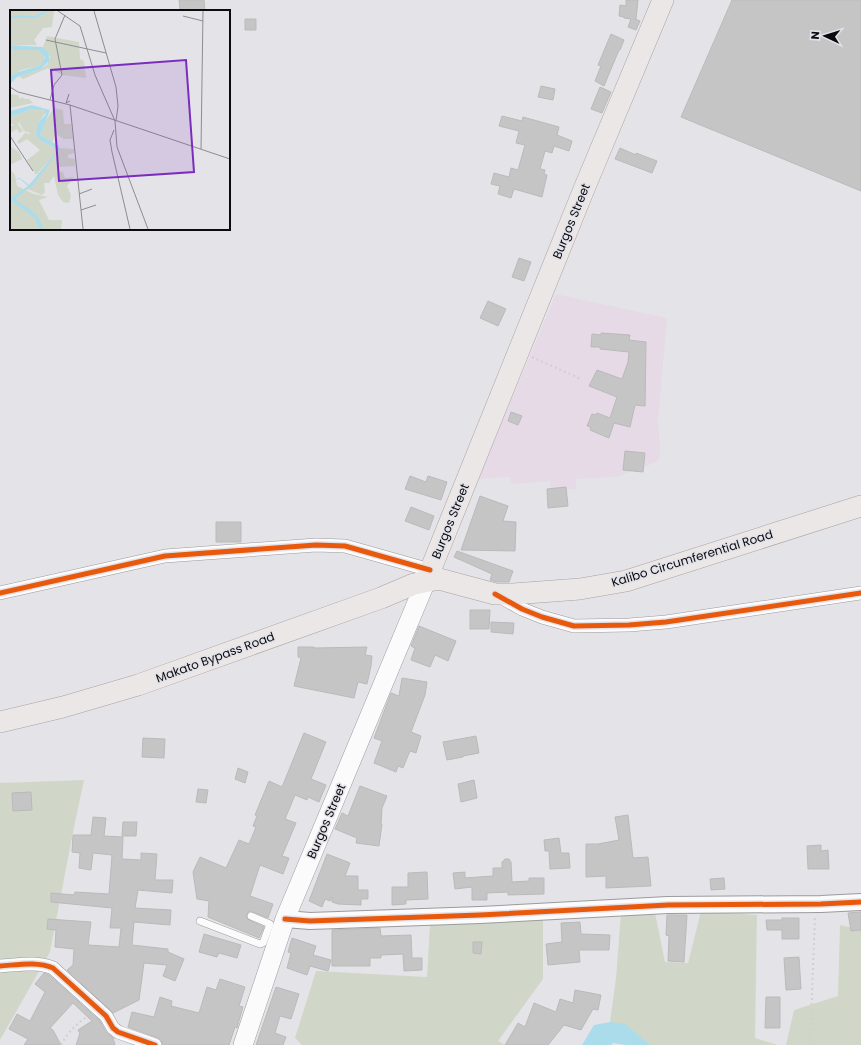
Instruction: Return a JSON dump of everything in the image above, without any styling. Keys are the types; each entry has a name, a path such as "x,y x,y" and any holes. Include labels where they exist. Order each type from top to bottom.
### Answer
{"main road":[{"name":"Burgos Street","path":"243,1045 277,929 428,575 584,189 663,0"},
{"name":"Kalibo Circumferential Road","path":"428,575 495,594 580,589 626,580 861,506"},
{"name":"Makato Bypass Road","path":"0,722 63,707 138,685 381,598 428,575"}],"street":[{"path":"0,593 165,556 316,545 345,546 428,575"},
{"path":"495,594 522,609 542,617 574,626 629,625 666,622 861,593"},
{"path":"277,929 310,921 480,915 668,905 821,904 861,902"},
{"path":"0,966 36,964 47,965 53,968 106,1016 113,1028 118,1032 155,1045"}],"lane":[{"path":"200,921 260,944 277,929 270,923 251,916"}],"path":[{"path":"519,350 581,379"},
{"path":"810,1045 815,913"},
{"path":"61,1045 75,1025 98,1009"}],"shaded area":[{"path":"556,294 667,318 658,421 660,448 659,460 616,477 576,479 576,489 551,491 550,481 511,484 510,477 478,479"}],"green space":[{"path":"84,780 50,952 0,1040 0,783"},
{"path":"701,911 757,915 755,1038 778,1045 644,1045 610,1022 616,978 621,913 655,913 665,962 688,963"},
{"path":"543,915 543,979 498,1041 505,1045 302,1045 295,1038 316,971 427,977 430,923"},
{"path":"840,925 861,930 861,1045 786,1045 794,1010 838,996"}],"water":[{"path":"610,1022 625,1024 650,1045 626,1045 613,1043 611,1045 582,1045 594,1025"}],"building":[{"path":"179,0 204,0 205,10 180,10"},
{"path":"626,0 638,0 635,19 640,21 636,30 628,27 631,19 619,16 620,5 626,6"},
{"path":"732,0 861,0 861,191 681,117"},
{"path":"245,19 256,19 256,30 245,30"},
{"path":"611,34 624,40 604,86 595,81 601,66 598,65"},
{"path":"541,86 555,89 553,100 538,97"},
{"path":"600,87 611,92 602,113 591,109"},
{"path":"502,116 522,121 523,117 559,127 557,135 572,141 569,151 554,146 552,153 545,151 540,169 545,170 544,174 547,175 542,197 514,189 511,198 498,194 500,186 491,184 494,173 509,177 511,168 518,170 525,145 516,143 519,131 499,126"},
{"path":"620,148 636,155 636,153 657,161 652,173 615,159"},
{"path":"519,258 531,262 524,281 512,277"},
{"path":"488,301 506,309 498,326 480,318"},
{"path":"601,333 630,335 629,340 646,342 645,406 635,405 630,427 614,423 609,438 590,430 591,427 587,426 592,414 596,415 597,413 610,418 617,397 589,386 597,370 622,379 628,362 629,352 591,347 592,334 601,335"},
{"path":"511,412 522,416 518,425 508,421"},
{"path":"625,451 645,453 643,472 623,470"},
{"path":"410,476 426,482 428,476 447,482 441,500 405,489"},
{"path":"566,487 568,506 548,508 547,489"},
{"path":"480,496 508,506 503,521 516,522 515,551 461,550"},
{"path":"411,507 434,516 429,530 405,521"},
{"path":"216,522 241,522 241,542 216,542"},
{"path":"457,551 513,571 509,582 497,582 490,580 492,574 454,557"},
{"path":"470,610 490,610 489,629 470,629"},
{"path":"491,622 514,623 513,634 491,632"},
{"path":"419,626 456,641 448,661 435,655 430,667 411,660 415,648 411,646"},
{"path":"298,647 367,647 365,655 372,656 367,684 358,682 354,698 294,686 301,658 298,657"},
{"path":"402,678 427,682 425,695 411,732 421,736 416,753 410,751 403,768 398,766 396,772 374,763 382,741 374,738 391,693 399,696"},
{"path":"304,733 326,742 311,779 326,785 319,802 308,797 307,800 295,795 285,819 296,823 282,856 289,858 283,874 260,865 250,896 273,904 268,918 251,911 248,912 246,916 249,920 264,927 259,938 208,917 209,901 197,899 193,872 200,857 226,868 239,840 249,844 256,827 253,826 257,816 255,815 269,781 282,787"},
{"path":"476,736 479,753 447,760 443,742"},
{"path":"143,738 165,739 164,758 142,757"},
{"path":"238,768 248,772 245,783 235,779"},
{"path":"474,780 477,798 461,802 458,784"},
{"path":"360,786 387,796 382,808 382,824 379,846 356,843 357,838 335,829 342,813 348,816"},
{"path":"198,789 208,790 206,803 196,802"},
{"path":"31,792 32,810 13,811 12,793"},
{"path":"628,815 633,858 648,857 651,886 606,888 606,876 586,877 586,844 598,844 619,840 615,817"},
{"path":"93,817 106,818 104,836 123,837 122,859 141,860 141,853 157,854 155,880 173,880 172,893 138,890 135,908 171,910 170,925 134,922 132,945 168,949 168,952 184,959 175,981 163,976 167,965 144,963 139,1000 113,1013 67,970 73,965 74,949 55,947 56,930 47,929 48,919 91,922 88,945 119,947 121,928 110,928 112,908 51,902 51,893 74,895 75,892 109,894 112,855 93,853 91,870 79,868 80,853 72,852 73,835 91,835"},
{"path":"123,822 137,822 136,836 122,836"},
{"path":"559,838 561,853 569,853 570,868 550,869 549,851 545,851 544,840"},
{"path":"821,845 821,851 828,850 829,869 808,869 807,846"},
{"path":"327,854 350,863 345,876 358,876 358,890 368,890 368,899 361,899 361,905 338,904 332,902 332,897 330,901 325,899 322,907 309,901"},
{"path":"505,859 509,859 511,862 512,882 529,881 529,878 544,878 544,894 508,895 508,892 487,893 487,900 472,900 472,887 455,889 453,873 465,872 465,878 493,876 493,868 502,868 502,862"},
{"path":"427,872 428,899 406,900 406,904 392,905 392,887 408,887 408,873"},
{"path":"724,878 725,889 711,890 710,879"},
{"path":"861,912 861,930 851,931 848,913"},
{"path":"667,915 687,915 684,962 668,961 669,936 666,935"},
{"path":"782,918 799,918 799,939 782,939 782,930 767,930 766,920 782,920"},
{"path":"580,922 581,934 610,935 609,950 579,950 580,962 548,965 546,944 562,942 561,923"},
{"path":"380,928 381,936 411,935 412,958 422,958 422,970 404,971 403,954 381,955 381,958 370,958 370,966 332,966 332,930"},
{"path":"204,934 241,945 237,958 219,953 217,957 199,952"},
{"path":"292,938 316,946 313,955 331,960 328,971 310,966 307,975 287,968 291,953 288,952"},
{"path":"473,942 482,942 481,954 473,953"},
{"path":"799,957 801,989 786,990 784,958"},
{"path":"44,973 49,975 100,1021 106,1032 113,1038 115,1045 76,1045 80,1033 78,1030 92,1021 73,1003 50,1028 53,1030 61,1045 24,1045 28,1039 9,1029 17,1014 30,1021 45,992 35,984"},
{"path":"220,979 245,987 239,1006 243,1007 237,1028 235,1027 229,1045 163,1045 161,1040 158,1038 128,1027 132,1012 154,1017 160,997 172,1001 171,1006 199,1013 207,987 216,990"},
{"path":"276,987 299,994 291,1019 280,1016 275,1033 286,1037 283,1045 256,1045"},
{"path":"575,990 601,995 598,1010 593,1009 581,1030 564,1025 548,1045 505,1045 518,1023 525,1027 534,1003 556,1012 560,999 573,1003"},
{"path":"766,997 780,997 780,1028 765,1028"}],"cycle path":[{"path":"0,593 165,556 316,545 345,546 430,570"},
{"path":"495,594 522,609 542,617 574,626 629,625 666,622 861,593"},
{"path":"285,919 310,921 480,915 668,905 821,904 861,902"},
{"path":"0,966 34,964 53,968 106,1016 113,1028 118,1032 155,1045"}]}
